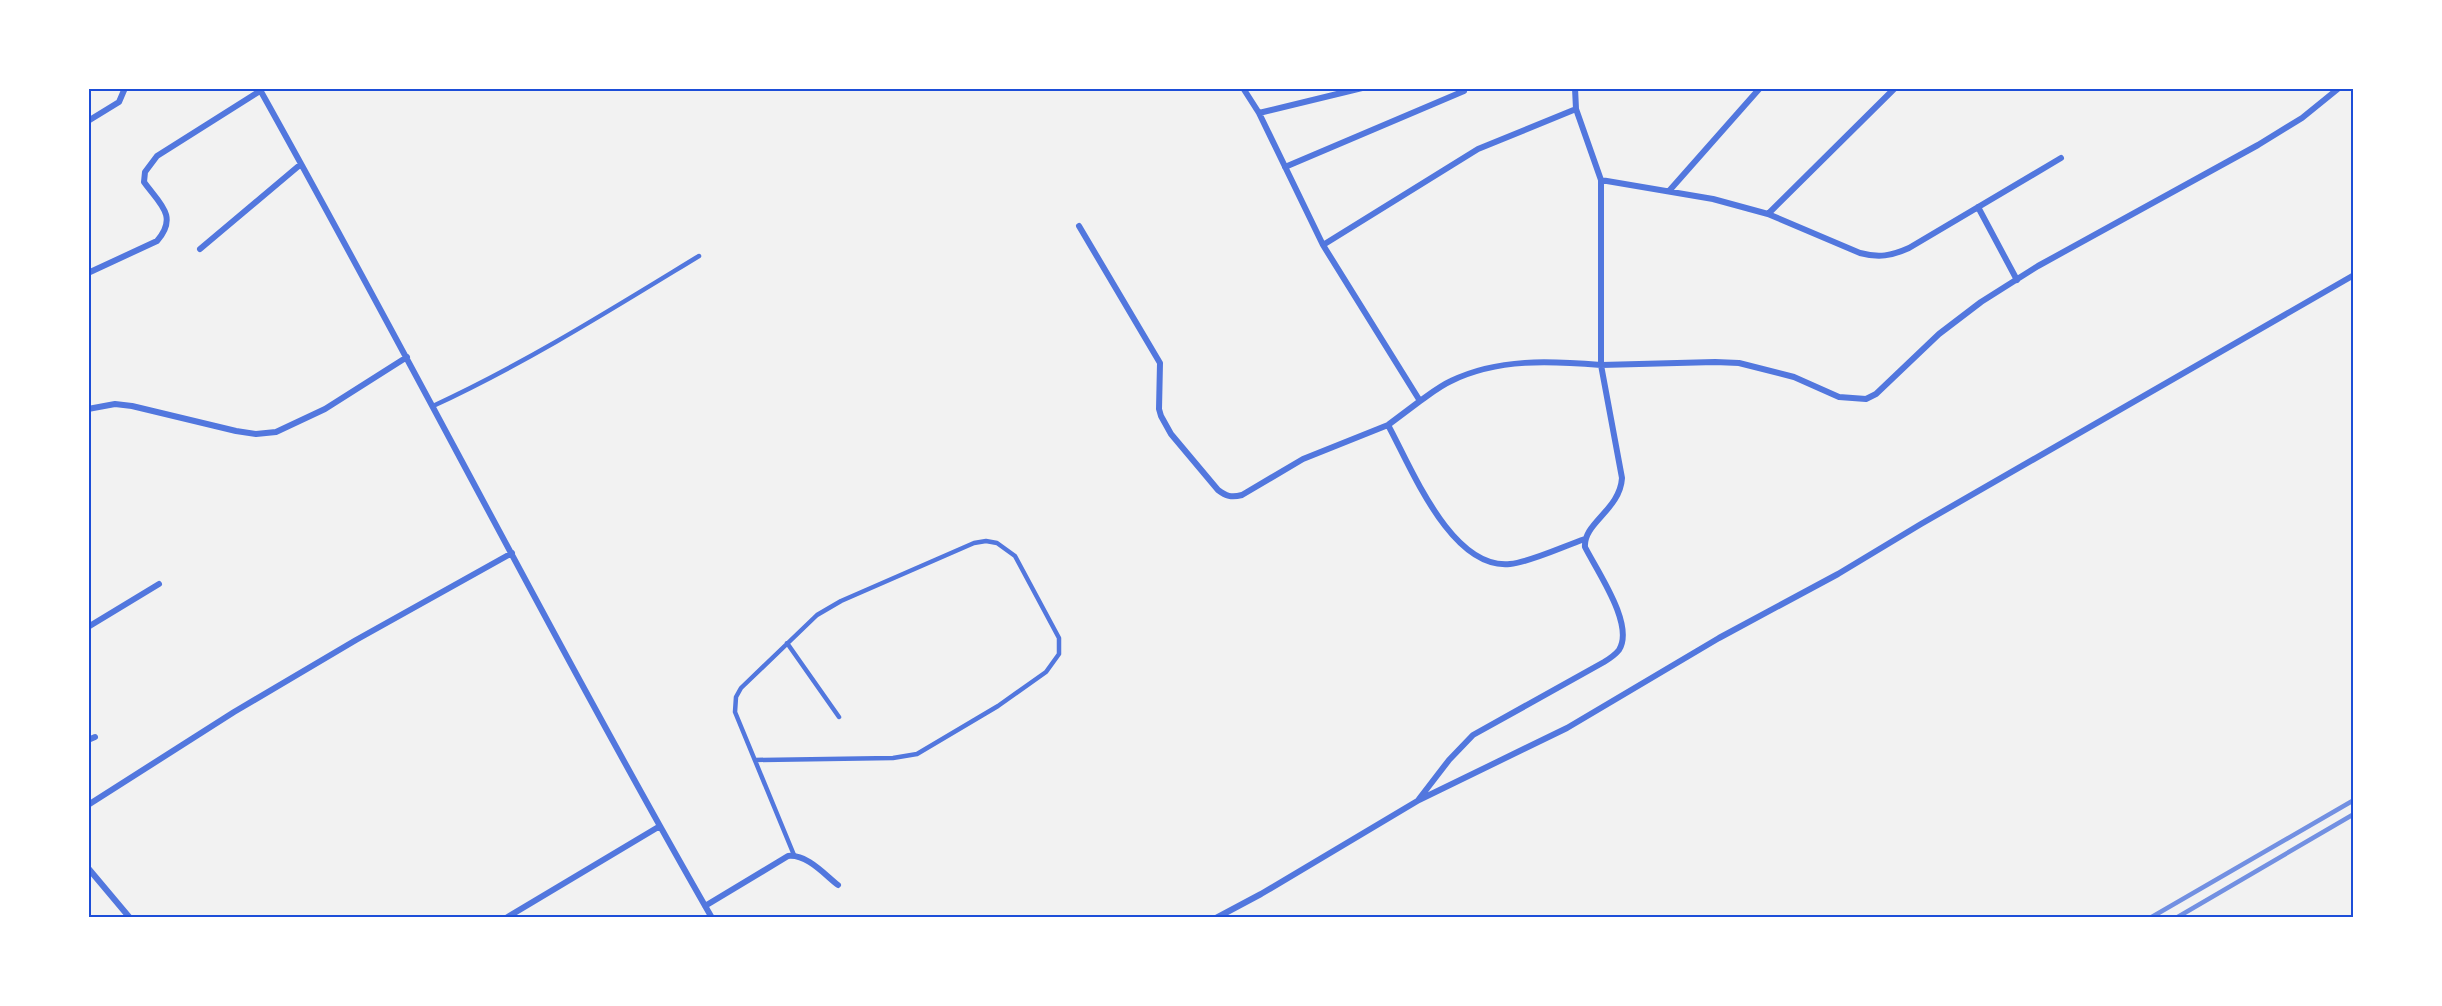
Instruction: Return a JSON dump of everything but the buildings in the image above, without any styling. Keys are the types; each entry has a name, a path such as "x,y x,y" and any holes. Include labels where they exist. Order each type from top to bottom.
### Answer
{"street":[{"path":"88,121 119,102 124,88"},
{"path":"1243,88 1259,113 1323,245 1420,401"},
{"path":"1259,113 1362,88"},
{"path":"1419,800 1449,760 1473,735 1604,663 1618,651 1623,625 1585,547 1585,539 1591,528 1614,502 1622,487 1622,478 1601,365 1601,180 1576,109 1575,88"},
{"path":"1670,190 1760,88"},
{"path":"1768,214 1895,88"},
{"path":"1079,226 1160,363 1159,409 1164,423 1218,490 1235,497 1303,459 1388,425 1452,381 1521,362 1552,361 1601,365 1739,363 1794,377 1839,397 1866,399 1876,394 1939,334 1981,302 2258,145 2302,118 2339,88"},
{"path":"88,273 157,241 167,228 168,214 144,182 145,172 149,165 168,148 259,90 712,918"},
{"path":"1285,167 1464,91"},
{"path":"1323,245 1478,149 1576,109"},
{"path":"1601,180 1713,199 1768,214 1860,253 1887,256 1909,248 2061,158"},
{"path":"200,249 301,164"},
{"path":"1978,207 2017,280"},
{"path":"1216,918 1261,894 1419,800 1567,728 1719,638 1838,574 1920,524 2354,275"},
{"path":"88,409 115,404 132,406 236,431 256,434 276,432 325,409 407,357"},
{"path":"1388,425 1433,508 1459,543 1470,552 1497,564 1511,564 1585,539"},
{"path":"88,805 234,712 356,640 512,554"},
{"path":"88,627 159,584"},
{"path":"506,918 660,826"},
{"path":"705,906 781,859 794,855 809,862 838,885"},
{"path":"88,868 130,918"}],"lane":[{"path":"433,406 566,337 699,256"},
{"path":"755,760 893,758 916,753 998,706 1046,672 1059,654 1059,638 1015,555 997,543 986,541 974,543 841,601 817,615 741,688 736,697 735,712 794,855"},
{"path":"786,643 839,717"}],"railway":[{"path":"2150,918 2354,800"},
{"path":"2176,918 2354,814"}]}
